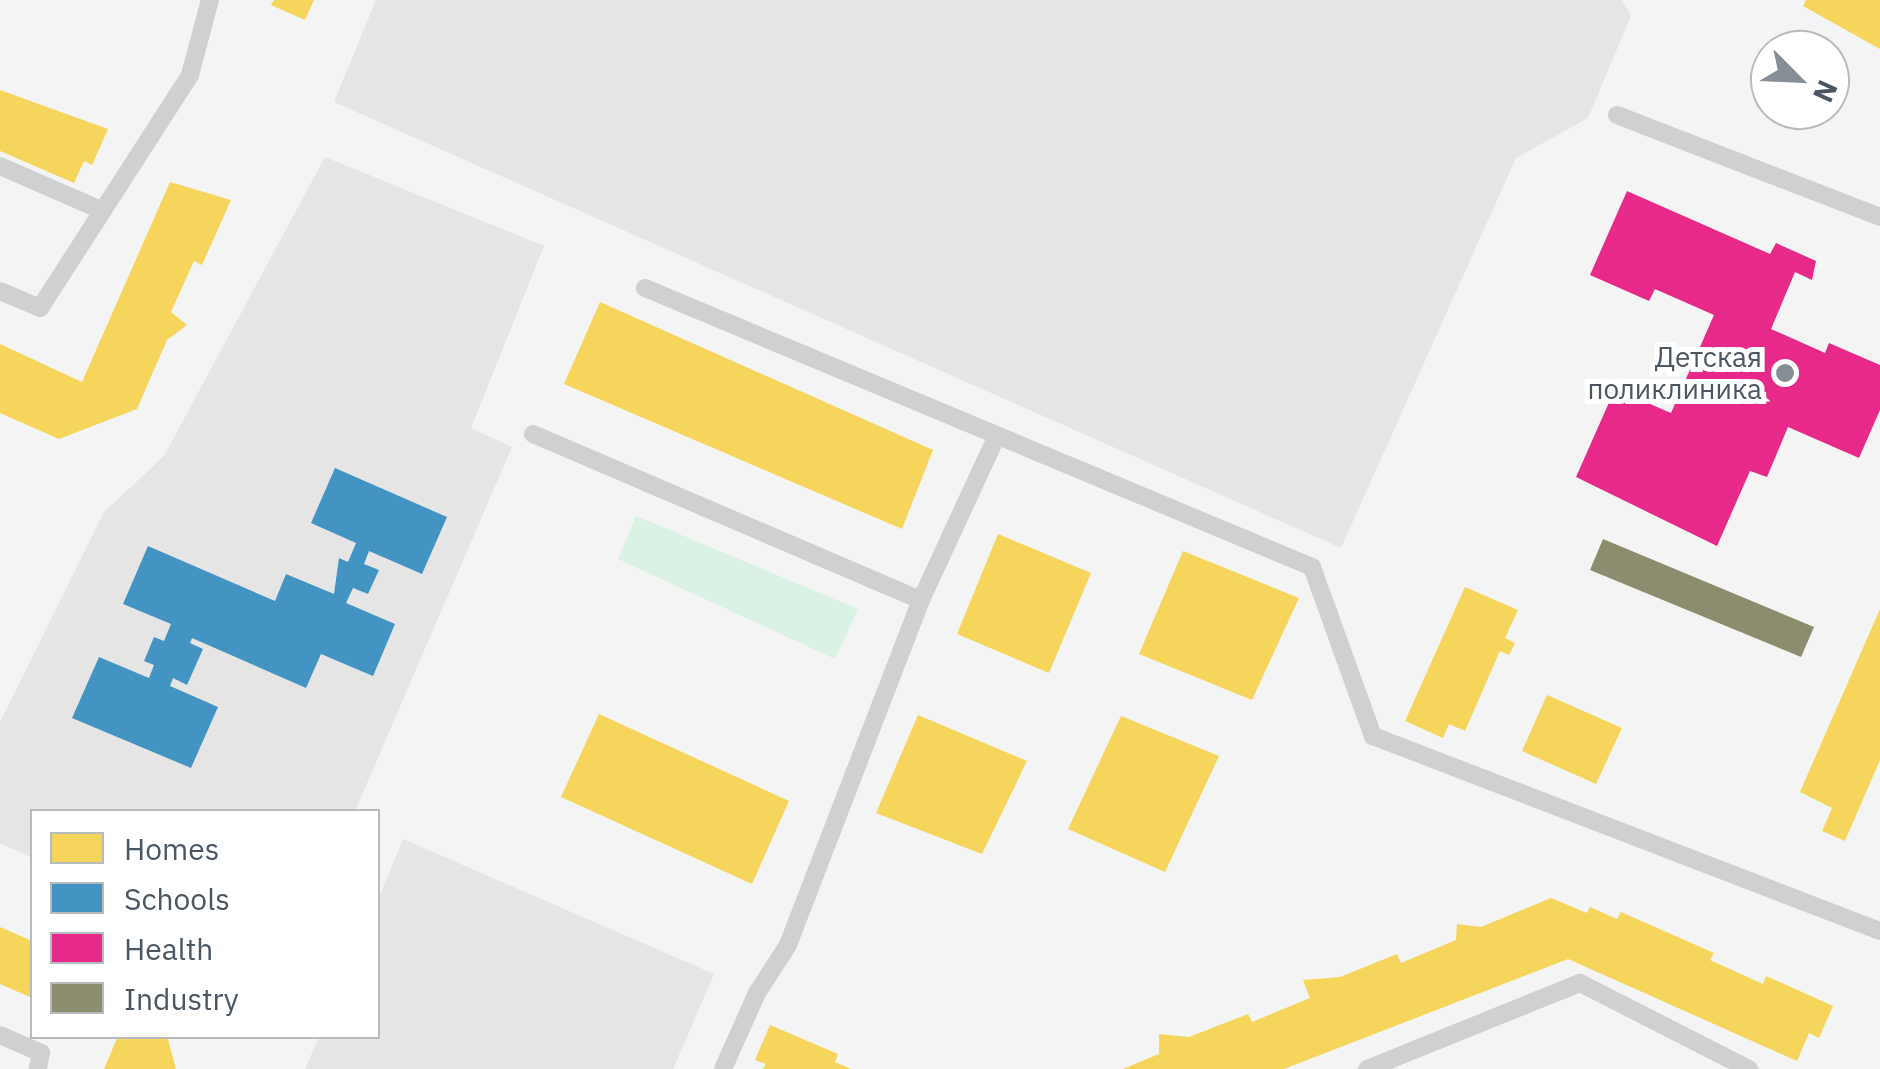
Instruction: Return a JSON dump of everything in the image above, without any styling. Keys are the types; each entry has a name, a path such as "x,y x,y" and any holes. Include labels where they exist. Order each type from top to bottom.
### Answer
{"lane":[{"path":"0,291 40,308 190,75 210,0"},
{"path":"1617,115 1880,217"},
{"path":"0,166 103,211"},
{"path":"646,288 996,438 1312,567 1373,736 1880,931"},
{"path":"533,434 920,600"},
{"path":"723,1069 756,993 788,945 920,600 996,438"},
{"path":"1367,1069 1580,983 1729,1066 1749,1069"},
{"path":"0,1035 40,1054 38,1069"}],"shaded area":[{"path":"376,0 1622,0 1631,16 1588,118 1516,158 1341,548 334,102"},
{"path":"325,157 544,246 471,428 512,447 356,809 30,809 30,857 0,843 0,722 104,512 164,456"},
{"path":"403,839 714,974 673,1069 305,1069 318,1039 380,1039 380,895"}],"green space":[{"path":"636,516 858,609 835,659 618,559"}],"building: Homes":[{"path":"274,0 314,0 305,20 271,5"},
{"path":"1806,0 1880,0 1880,49 1850,30 1803,6"},
{"path":"0,90 108,129 92,165 84,161 74,183 0,151"},
{"path":"170,182 231,200 202,265 194,261 171,312 187,325 167,340 137,409 59,439 0,413 0,344 82,382"},
{"path":"600,302 933,450 902,529 564,384"},
{"path":"998,534 1091,573 1049,673 957,634"},
{"path":"1183,551 1299,598 1252,700 1139,654"},
{"path":"1465,587 1518,610 1505,638 1515,643 1509,655 1500,651 1465,731 1449,724 1443,738 1405,721"},
{"path":"1880,609 1880,760 1845,841 1822,831 1832,808 1800,792"},
{"path":"1547,695 1622,728 1596,784 1522,751"},
{"path":"599,714 789,801 752,884 561,797"},
{"path":"918,715 1027,761 982,854 876,813"},
{"path":"1121,716 1219,756 1165,872 1068,829"},
{"path":"1551,898 1587,913 1590,907 1617,919 1621,912 1714,953 1710,960 1763,984 1766,976 1833,1006 1819,1038 1809,1033 1797,1061 1568,959 1284,1069 1123,1069 1159,1054 1159,1034 1189,1037 1248,1014 1252,1022 1310,998 1303,980 1340,977 1397,954 1401,963 1456,940 1457,924 1481,927"},
{"path":"0,927 30,940 30,997 0,984"},
{"path":"770,1025 838,1054 835,1062 851,1069 763,1069 766,1064 755,1060"},
{"path":"117,1039 168,1039 176,1069 104,1069"}],"building: Schools":[{"path":"335,468 447,517 422,574 369,551 364,564 379,570 368,594 353,588 346,603 395,624 373,676 321,654 306,688 192,638 190,643 203,649 187,685 173,678 170,686 218,707 191,768 72,718 99,657 149,678 154,665 144,661 154,637 164,641 171,624 123,604 148,546 275,601 286,574 334,594 339,558 348,562 356,543 311,523"}],"building: Health":[{"name":"Детская поликлиника","path":"1627,191 1770,254 1776,243 1816,261 1812,280 1795,272 1771,329 1825,353 1829,343 1880,365 1880,410 1859,458 1788,427 1767,477 1750,471 1717,546 1576,477 1615,389 1671,413 1714,315 1655,289 1649,301 1590,275"}],"building: Industry":[{"path":"1603,539 1814,627 1801,657 1590,570"}],"place":[{"name":"Детская поликлиника","path":"1785,373"}]}
